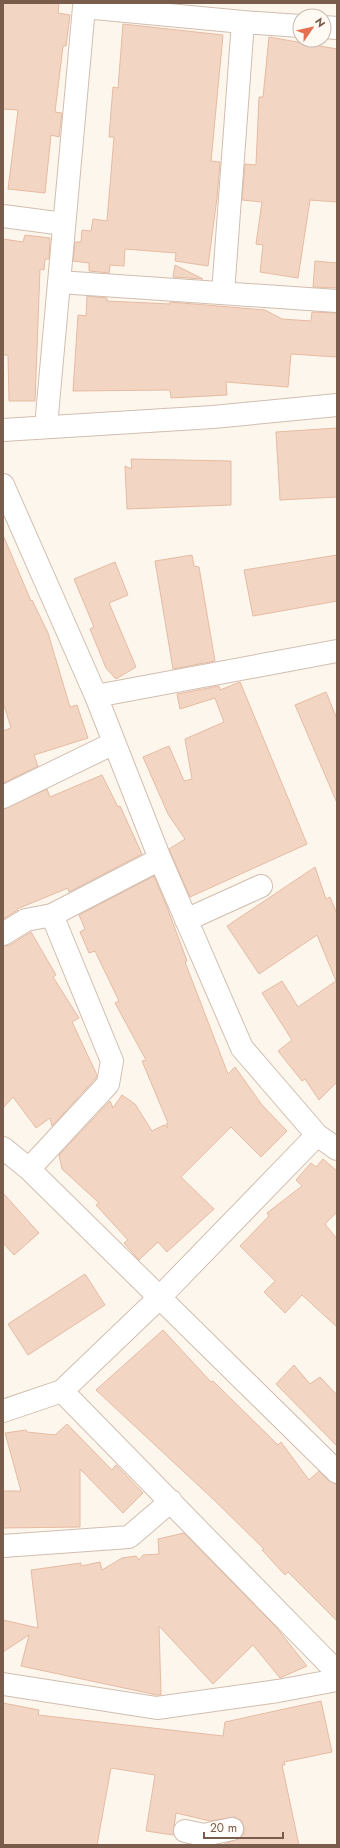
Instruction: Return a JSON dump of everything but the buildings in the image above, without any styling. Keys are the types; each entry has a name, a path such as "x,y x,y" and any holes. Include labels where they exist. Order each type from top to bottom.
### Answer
{"street":[{"path":"46,426 84,6 292,25"},
{"path":"223,293 243,22"},
{"path":"3,216 64,224"},
{"path":"59,282 337,301"},
{"path":"3,430 46,426 213,417 337,405"},
{"path":"3,485 96,696 160,860 242,1048 316,1135 337,1150"},
{"path":"96,696 337,651"},
{"path":"3,797 114,744"},
{"path":"3,934 26,920 52,915 160,860"},
{"path":"186,920 261,886"},
{"path":"29,1169 108,1084 112,1061 52,915"},
{"path":"3,1411 62,1391 159,1298 316,1135"},
{"path":"3,1148 29,1169 337,1472"},
{"path":"62,1391 337,1672"},
{"path":"3,1546 129,1537 171,1501"},
{"path":"3,1684 157,1708 278,1692 337,1680"},
{"path":"197,1837 232,1829"}]}
